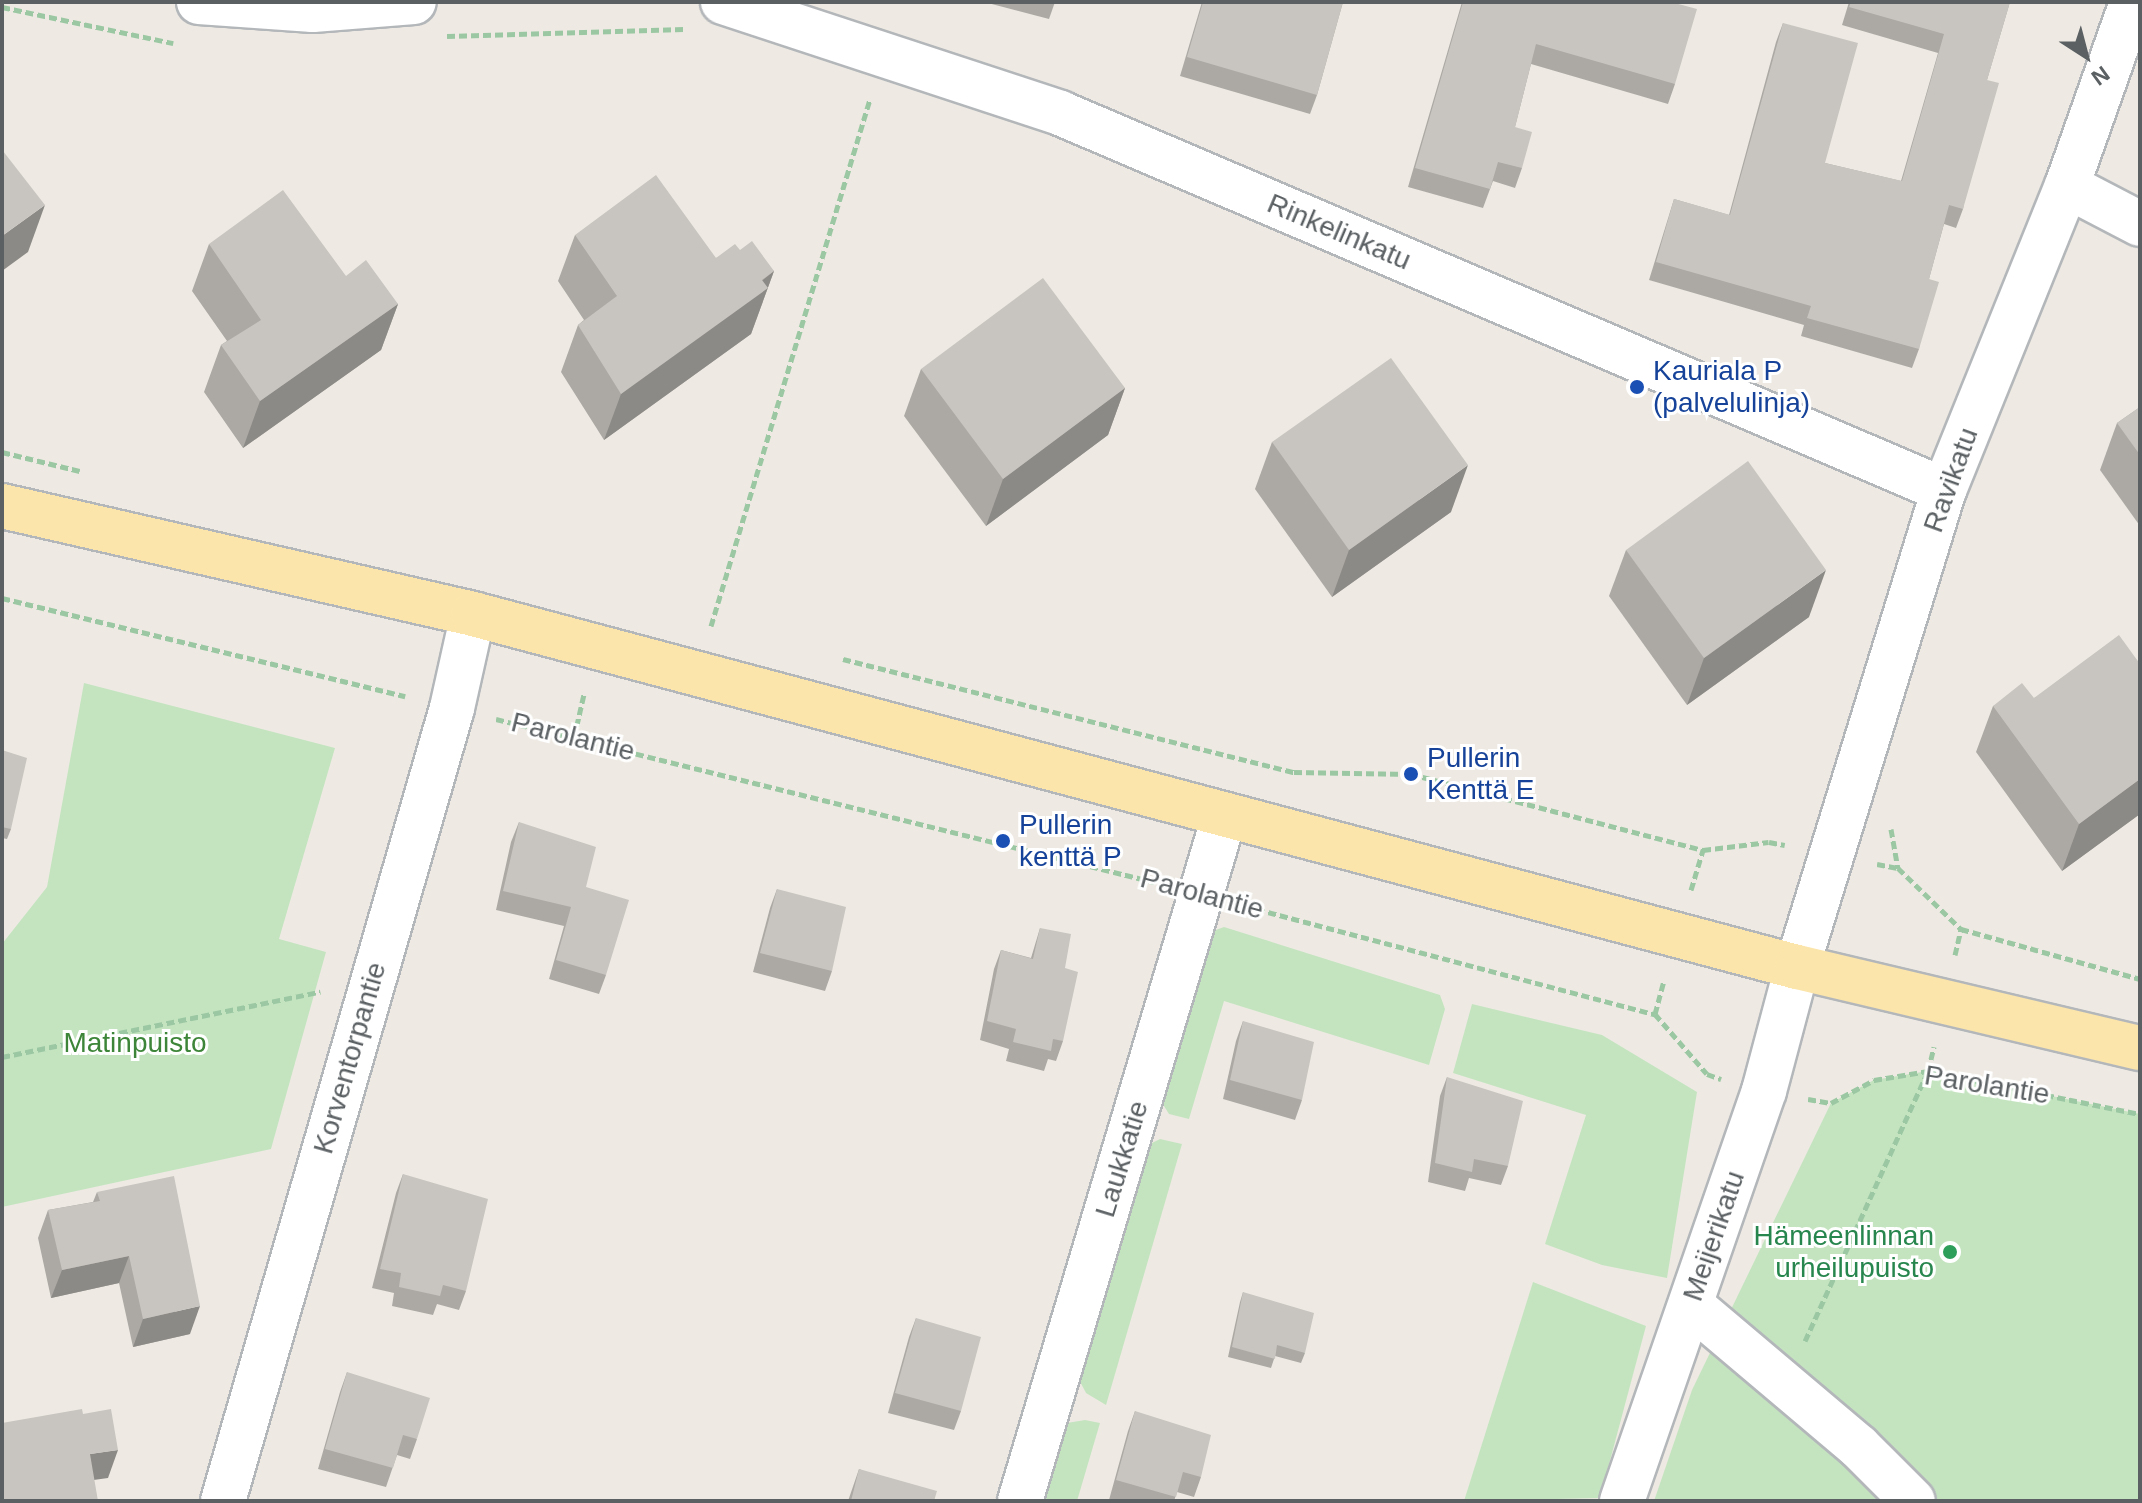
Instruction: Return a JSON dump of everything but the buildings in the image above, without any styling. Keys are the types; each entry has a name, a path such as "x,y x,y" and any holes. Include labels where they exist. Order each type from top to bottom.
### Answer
{"main road":[{"path":"2,506 473,614 1224,817 1797,967 2140,1048"}],"street":[{"path":"199,2 313,10 414,2"},
{"name":"Ravikatu","path":"1797,967 1944,490 2067,186 2132,2"},
{"name":"Rinkelinkatu","path":"710,15 1060,113 1944,490"},
{"path":"2067,186 2140,224"},
{"name":"Korventorpantie","path":"223,1501 452,708 473,614"},
{"name":"Laukkatie","path":"1020,1501 1224,817"},
{"name":"Meijerikatu","path":"1622,1501 1764,1091 1797,967"},
{"path":"1691,1305 1913,1501"}],"path":[{"path":"2,7 156,43 186,43"},
{"path":"443,36 710,15"},
{"path":"711,626 874,86"},
{"path":"2,452 95,475"},
{"name":"Parolantie","path":"2,598 988,837 1655,1014 1707,1074 1764,1091 1831,1103 1874,1080 1928,1071 2140,1114"},
{"path":"696,622 726,630"},
{"path":"834,657 1294,772 1411,774 1703,850 1769,842 1898,868 1961,929 2140,979"},
{"path":"2,1057 372,982"},
{"path":"1786,1386 1928,1071"}],"green space":[{"name":"Matinpuisto","path":"84,683 335,748 279,939 326,952 271,1149 2,1207 2,944 47,887"},
{"path":"1224,927 1440,995 1445,1009 1429,1065 1224,1001 1189,1119 1169,1114 1157,1095 1202,935"},
{"path":"1472,1004 1602,1035 1697,1092 1667,1278 1602,1265 1545,1244 1586,1115 1453,1073"},
{"name":"Hämeenlinnan urheilupuisto","path":"1928,1071 2140,1114 2140,1501 1654,1501 1692,1390 1831,1103 1874,1080"},
{"path":"1160,1139 1182,1144 1106,1405 1086,1393 1077,1376 1142,1148"},
{"path":"1533,1282 1646,1326 1600,1498 1464,1501"},
{"path":"1085,1420 1100,1423 1077,1501 1041,1501 1059,1433 1067,1423"}],"place":[{"name":"Kauriala P (palvelulinja)","path":"1637,387"},
{"name":"Pullerin Kenttä E","path":"1411,774"},
{"name":"Pullerin kenttä P","path":"1003,841"},
{"name":"Hämeenlinnan urheilupuisto","path":"1950,1252"}]}
